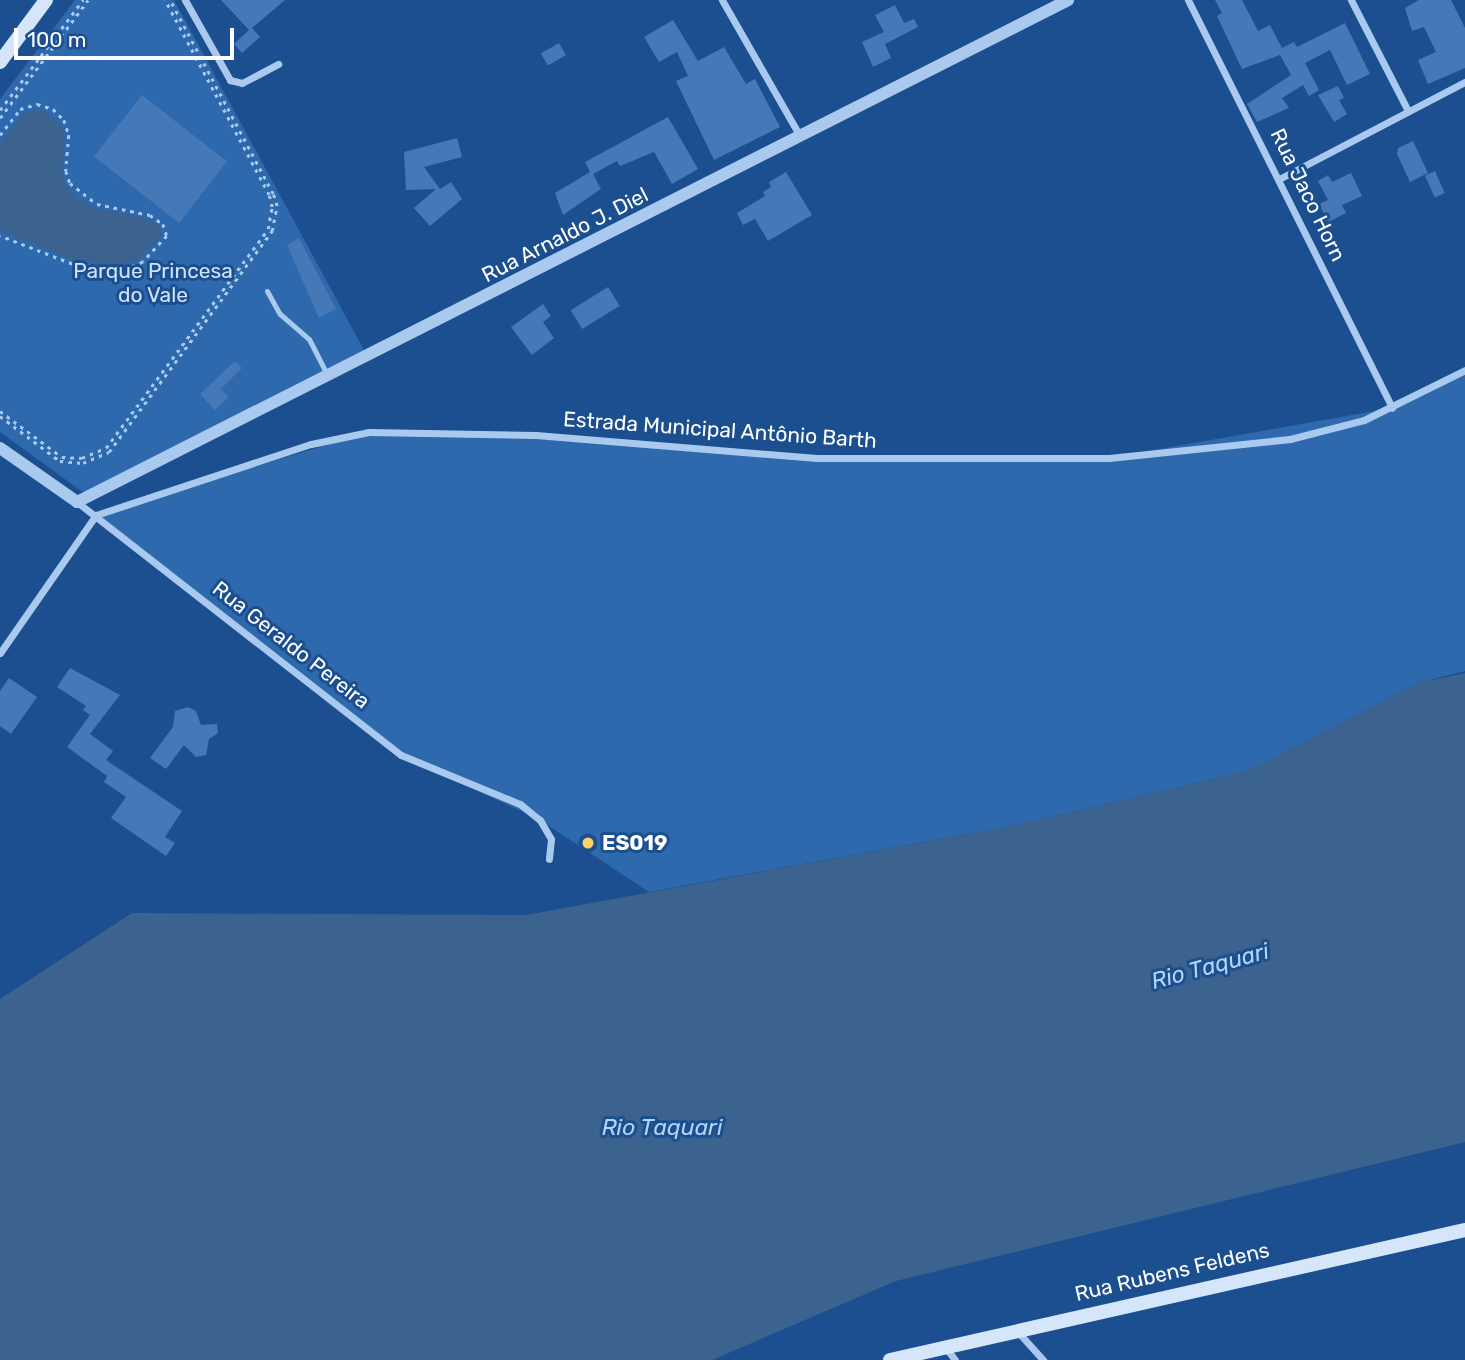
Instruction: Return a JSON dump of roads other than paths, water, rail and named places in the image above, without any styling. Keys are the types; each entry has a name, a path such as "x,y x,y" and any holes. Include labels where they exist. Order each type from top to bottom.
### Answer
{"main road":[{"path":"0,62 46,0"},
{"name":"Rua Rubens Feldens","path":"890,1360 943,1345 1465,1230"}],"street":[{"path":"185,0 230,80 242,83 278,65"},
{"path":"722,0 800,137"},
{"name":"Rua Arnaldo J. Diel","path":"77,502 1068,0"},
{"name":"Rua Jaco Horn","path":"1188,0 1281,178 1392,408"},
{"path":"1351,0 1408,111"},
{"path":"1281,178 1465,82"},
{"name":"Estrada Municipal Antônio Barth","path":"96,515 311,444 369,432 536,435 817,458 1109,458 1290,439 1392,408 1465,370"},
{"name":"Rua Geraldo Pereira","path":"0,448 96,515 401,755 520,804 540,820 551,839 549,859"},
{"path":"0,653 96,515"},
{"path":"1015,1329 1042,1360"},
{"path":"943,1345 955,1360"}],"lane":[{"path":"267,290 280,314 309,339 328,377"}],"water":[{"path":"37,109 60,122 65,136 62,172 66,185 79,199 96,208 148,219 159,226 162,235 141,258 123,265 73,260 0,231 0,143 23,113"},
{"name":"Rio Taquari","path":"1465,673 1465,1142 896,1281 712,1360 0,1360 0,999 132,913 526,915 1012,826 1248,771 1421,682"}],"place":[{"name":"ES019","path":"588,843"}],"park label":[{"name":"Parque Princesa do Vale","path":"153,283"}]}
